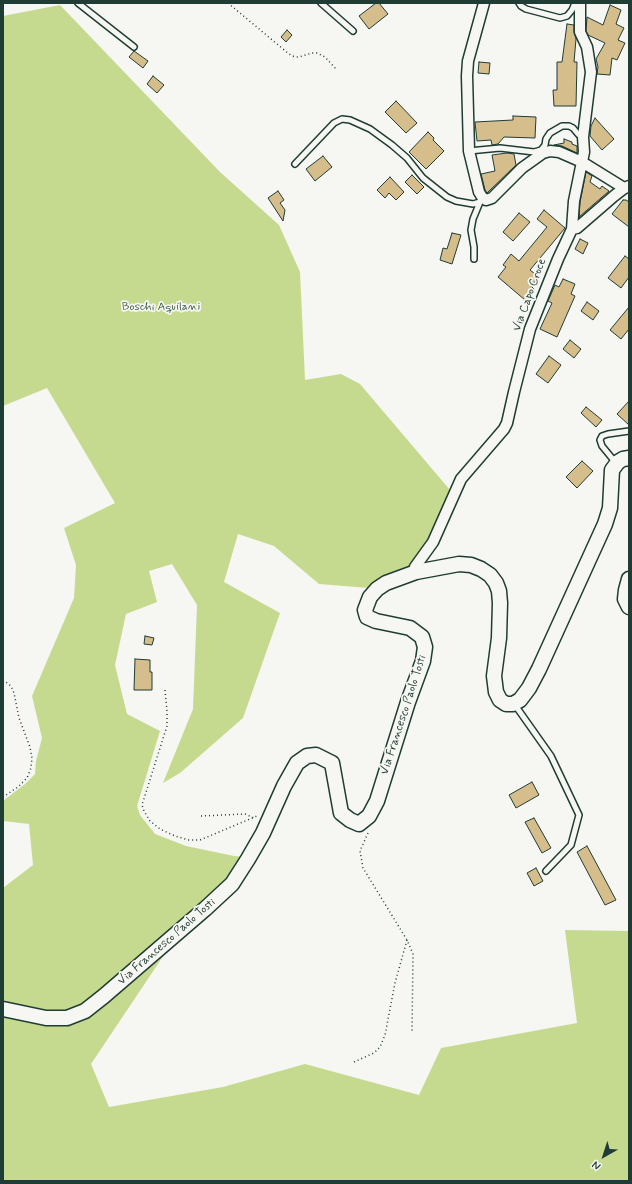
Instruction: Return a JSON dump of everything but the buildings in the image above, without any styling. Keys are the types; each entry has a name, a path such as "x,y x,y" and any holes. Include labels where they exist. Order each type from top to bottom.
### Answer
{"main road":[{"path":"514,704 523,697 533,683 601,535 610,508 611,472 623,461"},
{"name":"Via Francesco Paolo Tosti","path":"3,1009 46,1018 67,1018 85,1011 104,996 232,884 263,833 297,763 307,756 316,755 332,763 341,813 350,820 359,824 369,816 377,801 408,702 423,661 425,647 422,637 410,628 376,621 367,617 364,610 370,597 376,589 386,583 416,572 459,564 471,565 490,575 499,591 500,603 499,638 494,676 496,694 508,705 514,704"},
{"path":"629,579 626,590 626,599 629,607"}],"street":[{"path":"484,3 467,69 469,151 481,200 492,198 522,168 545,152 559,152 582,162 627,187 577,228 572,229"},
{"name":"Via Capo Croce","path":"416,572 415,567 433,542 461,479 504,429 507,423 515,385 530,329 558,259 572,229 574,201 584,152 583,137 591,72 587,47 580,32 580,3"}],"lane":[{"path":"78,3 134,47"},
{"path":"321,3 353,32"},
{"path":"519,3 521,6 526,8 560,18 567,16 575,3"},
{"path":"295,164 334,123 342,119 350,120 370,129 392,145 407,158 423,178 447,197 454,200 475,204 481,200"},
{"path":"469,151 500,148 534,152 541,150 550,133 562,126 569,126 573,128 583,137"},
{"path":"474,259 474,247 471,230 473,219 481,200"},
{"path":"623,461 602,446 600,440 602,436 608,434 629,431"},
{"path":"514,704 551,756 579,815 571,845 546,871"}],"path":[{"path":"228,3 289,54 299,57 317,53 324,57 336,69"},
{"path":"3,680 11,686 14,692 20,722 30,748 32,758 31,768 27,778 3,798"},
{"path":"165,690 168,711 167,726 142,805 150,821 160,829 175,836 189,840 200,840 274,809"},
{"path":"201,816 245,814 254,818"},
{"path":"365,819 370,827 360,851 363,868 407,940 412,954 412,1032"},
{"path":"354,1062 374,1053 380,1047 385,1035 395,983 407,940"}],"green space":[{"name":"Boschi Aquilani","path":"60,5 220,172 279,225 300,272 305,380 341,374 360,384 450,490 451,501 415,567 369,588 319,584 274,546 238,534 224,582 280,613 243,718 180,773 163,783 193,709 197,605 172,564 149,571 157,602 126,614 115,665 127,714 160,731 137,806 140,815 155,834 186,846 245,857 228,881 178,934 91,1064 109,1107 223,1087 305,1064 419,1095 441,1048 577,1023 565,930 629,931 629,1181 3,1181 3,888 33,865 29,824 3,821 3,801 35,774 36,761 42,738 32,696 74,598 76,565 64,528 115,503 47,388 3,406 3,16"}]}
